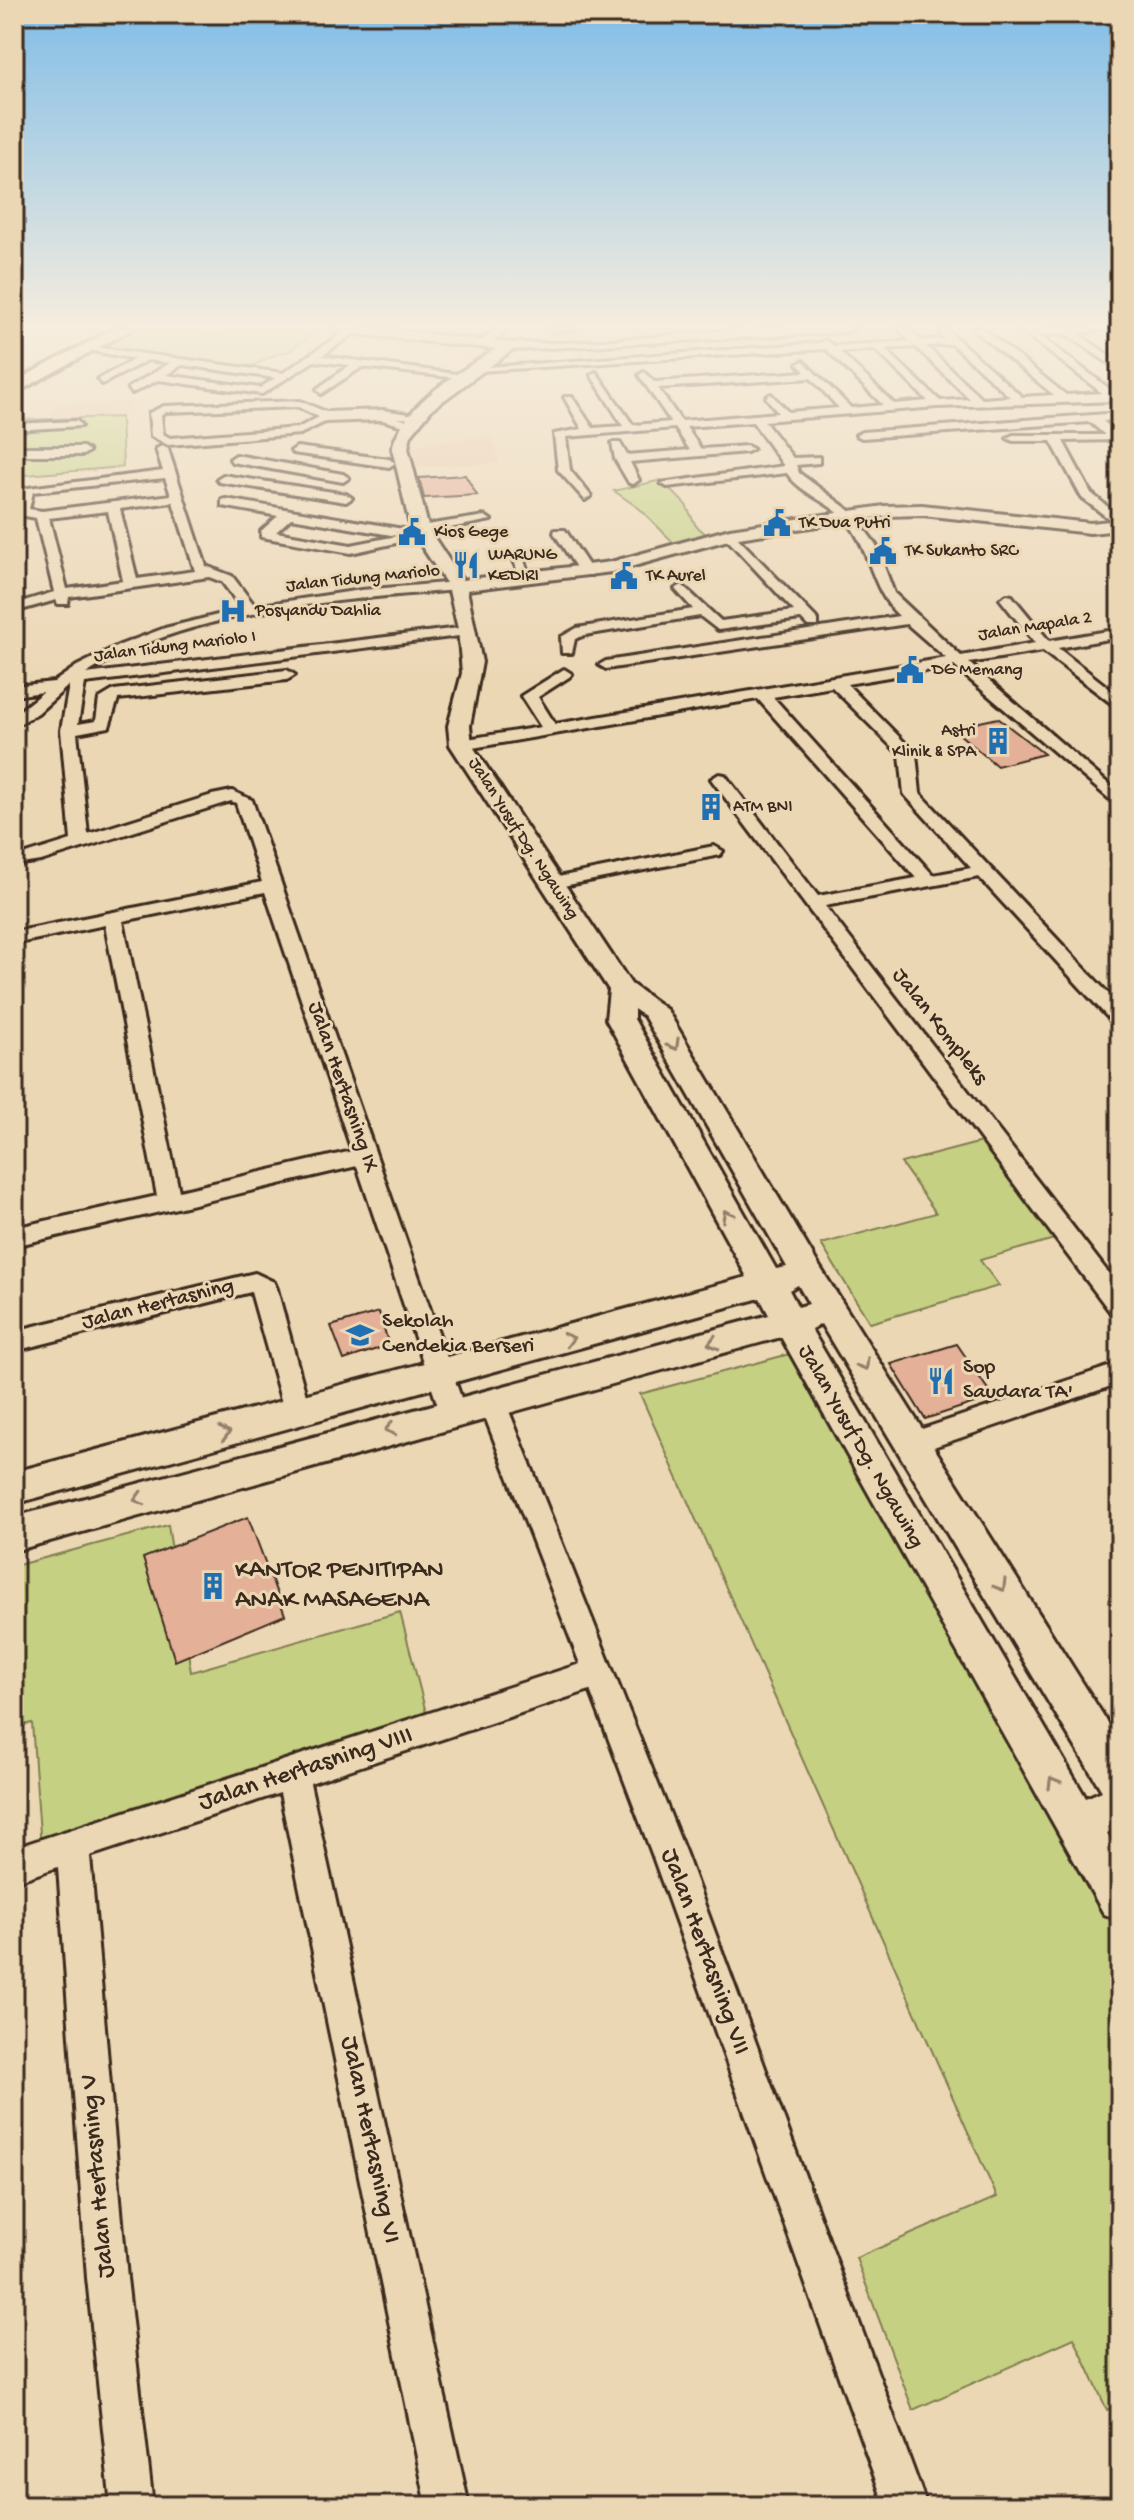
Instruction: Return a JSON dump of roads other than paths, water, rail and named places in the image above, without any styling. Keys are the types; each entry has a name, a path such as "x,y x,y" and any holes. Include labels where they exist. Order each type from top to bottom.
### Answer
{"street":[{"path":"400,446 421,534 457,586 586,572 645,560 730,534 849,516 922,510 1075,527 1120,524"},
{"path":"561,446 564,470 585,496"},
{"path":"617,446 633,480"},
{"path":"693,446 697,452"},
{"path":"778,446 785,454 788,466 849,516 869,545 887,594 909,619 1120,803"},
{"path":"1059,446 1086,495 1120,524"},
{"path":"162,449 195,556 212,574"},
{"path":"621,459 747,449"},
{"path":"14,451 83,451"},
{"path":"297,451 389,463"},
{"path":"342,456 348,523"},
{"path":"236,459 343,478"},
{"path":"667,483 815,460"},
{"path":"169,474 30,489 24,492 18,511 42,515 178,498"},
{"path":"223,479 346,498"},
{"path":"226,503 421,534"},
{"path":"113,506 131,584"},
{"path":"289,513 266,534 351,549 485,520"},
{"path":"42,515 61,591"},
{"path":"560,533 586,572"},
{"path":"730,534 824,633"},
{"path":"518,560 526,579"},
{"path":"14,608 45,600 61,591 212,574"},
{"path":"14,596 212,574 227,579 252,612"},
{"name":"Jalan Tidung Mariolo","path":"14,722 79,675 161,637 252,612 330,597 457,586"},
{"name":"Jalan Yusuf Dg. Ngawing","path":"457,586 472,673 459,716 457,733 461,745 622,990 654,1010 807,1273 1120,1781"},
{"path":"682,589 736,647"},
{"path":"1007,599 1046,646 1120,705"},
{"path":"567,650 568,637 582,631 704,611"},
{"path":"718,626 804,614"},
{"path":"606,665 909,619"},
{"name":"Jalan Tidung Mariolo I","path":"79,675 467,631"},
{"name":"Jalan Mapala 2","path":"461,745 1120,633"},
{"path":"550,729 529,696 564,674"},
{"path":"16,861 80,841 69,730 79,675"},
{"path":"69,730 103,724 107,699 114,695 241,683 287,675"},
{"path":"835,681 908,754 908,784 912,794 1120,1018"},
{"path":"1098,687 1120,683"},
{"path":"14,691 60,686"},
{"path":"761,693 930,882"},
{"name":"Jalan Kompleks","path":"719,779 1120,1306"},
{"name":"Jalan Hertasning IX","path":"80,841 212,800 232,796 243,800 453,1412"},
{"path":"553,883 714,851"},
{"path":"811,903 983,871"},
{"path":"14,938 272,885"},
{"path":"113,918 169,1200"},
{"name":"Jalan Yusuf Dg. Ngawing","path":"622,990 620,1019 708,1180 1120,1898"},
{"path":"14,1236 367,1156"},
{"path":"708,1180 746,1171"},
{"path":"14,1488 298,1414 807,1273"},
{"name":"Jalan Hertasning","path":"14,1341 255,1282 265,1289 298,1414"},
{"path":"14,1534 831,1310"},
{"path":"913,1443 1120,1373"},
{"name":"Jalan Hertasning VII","path":"492,1401 669,1854 906,2506"},
{"name":"Jalan Hertasning VIII","path":"14,1865 597,1673"},
{"name":"Jalan Hertasning VI","path":"292,1775 448,2506"},
{"path":"1077,1823 1120,1806"},
{"name":"Jalan Hertasning V","path":"73,1846 107,2278 132,2506"}],"place":[{"name":"TK Dua Putri","path":"777,523"},
{"name":"Kios Gege","path":"412,532"},
{"name":"TK Sukanto SRC","path":"883,551"},
{"name":"WARUNG KEDIRI","path":"466,565"},
{"name":"TK Aurel","path":"624,576"},
{"name":"Posyandu Dahlia","path":"233,611"},
{"name":"DG Memang","path":"910,670"},
{"name":"Astri Klinik & SPA","path":"998,741"},
{"name":"ATM BNI","path":"711,807"},
{"name":"Sekolah Cendekia Berseri","path":"360,1335"},
{"name":"Sop Saudara TA'","path":"941,1381"},
{"name":"KANTOR PENITIPAN ANAK MASAGENA","path":"213,1586"}]}
